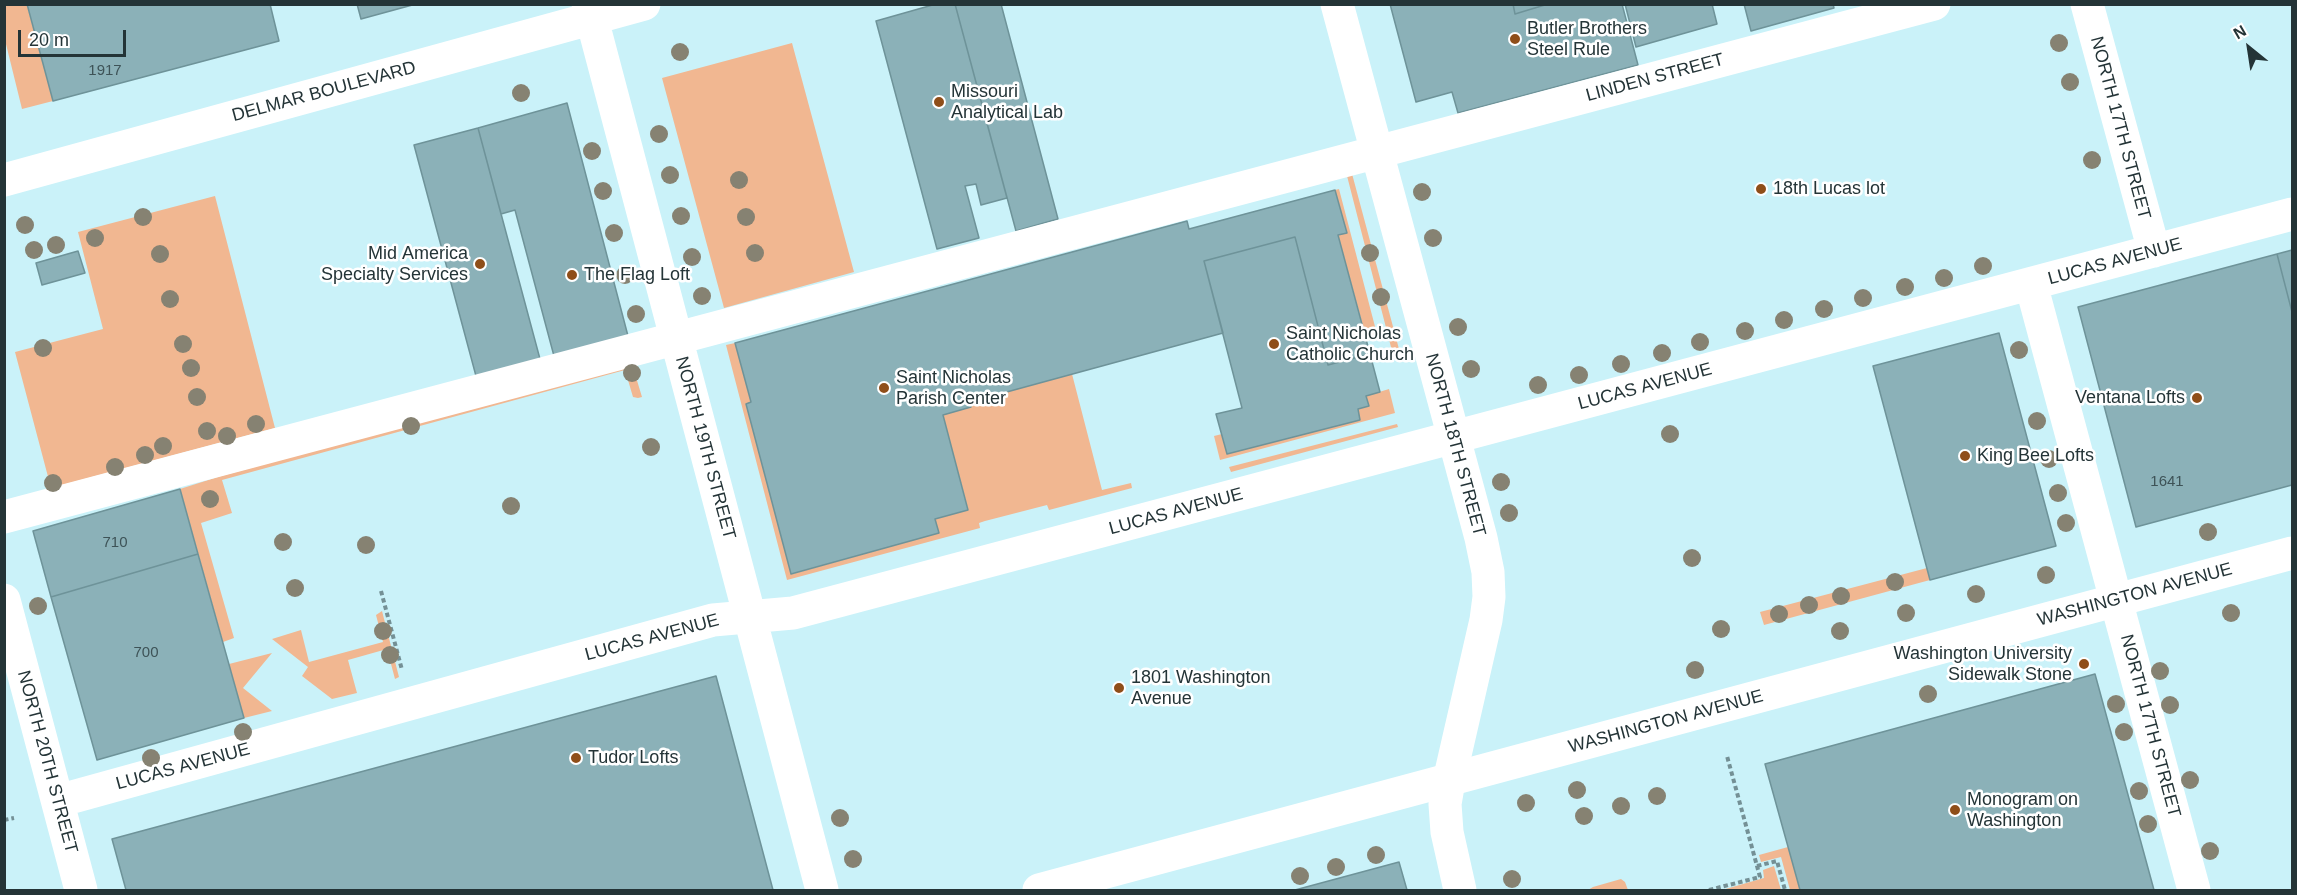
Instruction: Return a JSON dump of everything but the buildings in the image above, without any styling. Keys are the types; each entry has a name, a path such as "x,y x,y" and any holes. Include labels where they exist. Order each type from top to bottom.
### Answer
{"street":[{"name":"DELMAR BOULEVARD","path":"4,180 590,12 644,4"},
{"name":"NORTH 18TH STREET","path":"1337,4 1481,538 1488,572 1489,597 1486,620 1445,804 1447,832 1460,891"},
{"name":"LINDEN STREET","path":"4,517 1934,4"},
{"name":"NORTH 17TH STREET","path":"2087,4 2154,251"},
{"name":"NORTH 19TH STREET","path":"590,12 822,891"},
{"name":"LUCAS AVENUE","path":"58,801 713,620 793,613 2292,214"},
{"name":"NORTH 17TH STREET","path":"2031,284 2194,891"},
{"name":"WASHINGTON AVENUE","path":"1039,891 2292,553"},
{"name":"NORTH 20TH STREET","path":"4,600 81,891"}],"path":[{"path":"381,591 404,677"},
{"path":"1709,891 1760,877 1727,756"},
{"path":"4,820 14,818"},
{"path":"1758,866 1777,861 1785,891"}],"shaded area":[{"path":"4,5 27,5 53,101 22,109 5,40"},
{"path":"792,43 854,272 724,308 662,78"},
{"path":"1351,170 1399,349 1392,351 1346,172"},
{"path":"1339,189 1378,338 1367,341 1338,235 1347,233 1335,190"},
{"path":"215,196 275,428 51,488 15,352 103,329 78,232"},
{"path":"735,343 751,402 746,404 792,574 939,533 935,519 968,509 943,415 971,407 970,402 1072,374 1102,490 1131,483 1132,488 1049,510 1047,505 985,521 979,523 980,528 787,580 726,345"},
{"path":"632,364 642,397 633,397 625,370 222,480 232,513 201,523 234,638 223,642 180,489"},
{"path":"1389,389 1395,413 1220,460 1214,436 1222,434 1227,454 1360,420 1358,409 1366,396"},
{"path":"1397,424 1398,427 1231,472 1229,467"},
{"path":"1927,568 1930,580 1764,625 1760,612"},
{"path":"382,611 399,677 395,679 387,649 348,660 357,693 332,699 302,676 308,667 272,639 301,630 309,662 383,642 376,615"},
{"path":"272,653 243,688 272,711 244,718 229,664"},
{"path":"1788,847 1800,890 1790,890 1781,857 1761,862 1759,855"},
{"path":"1774,866 1781,890 1722,890 1764,878 1763,870"},
{"path":"1621,879 1628,890 1588,890 1593,887"}],"place":[{"name":"Butler Brothers Steel Rule","path":"1515,39"},
{"name":"Missouri Analytical Lab","path":"939,102"},
{"name":"18th Lucas lot","path":"1761,189"},
{"name":"Mid America Specialty Services","path":"480,264"},
{"name":"The Flag Loft","path":"572,275"},
{"name":"Saint Nicholas Catholic Church","path":"1274,344"},
{"name":"Saint Nicholas Parish Center","path":"884,388"},
{"name":"Ventana Lofts","path":"2197,398"},
{"name":"King Bee Lofts","path":"1965,456"},
{"name":"Washington University Sidewalk Stone","path":"2084,664"},
{"name":"1801 Washington Avenue","path":"1119,688"},
{"name":"Tudor Lofts","path":"576,758"},
{"name":"Monogram on Washington","path":"1955,810"}]}
